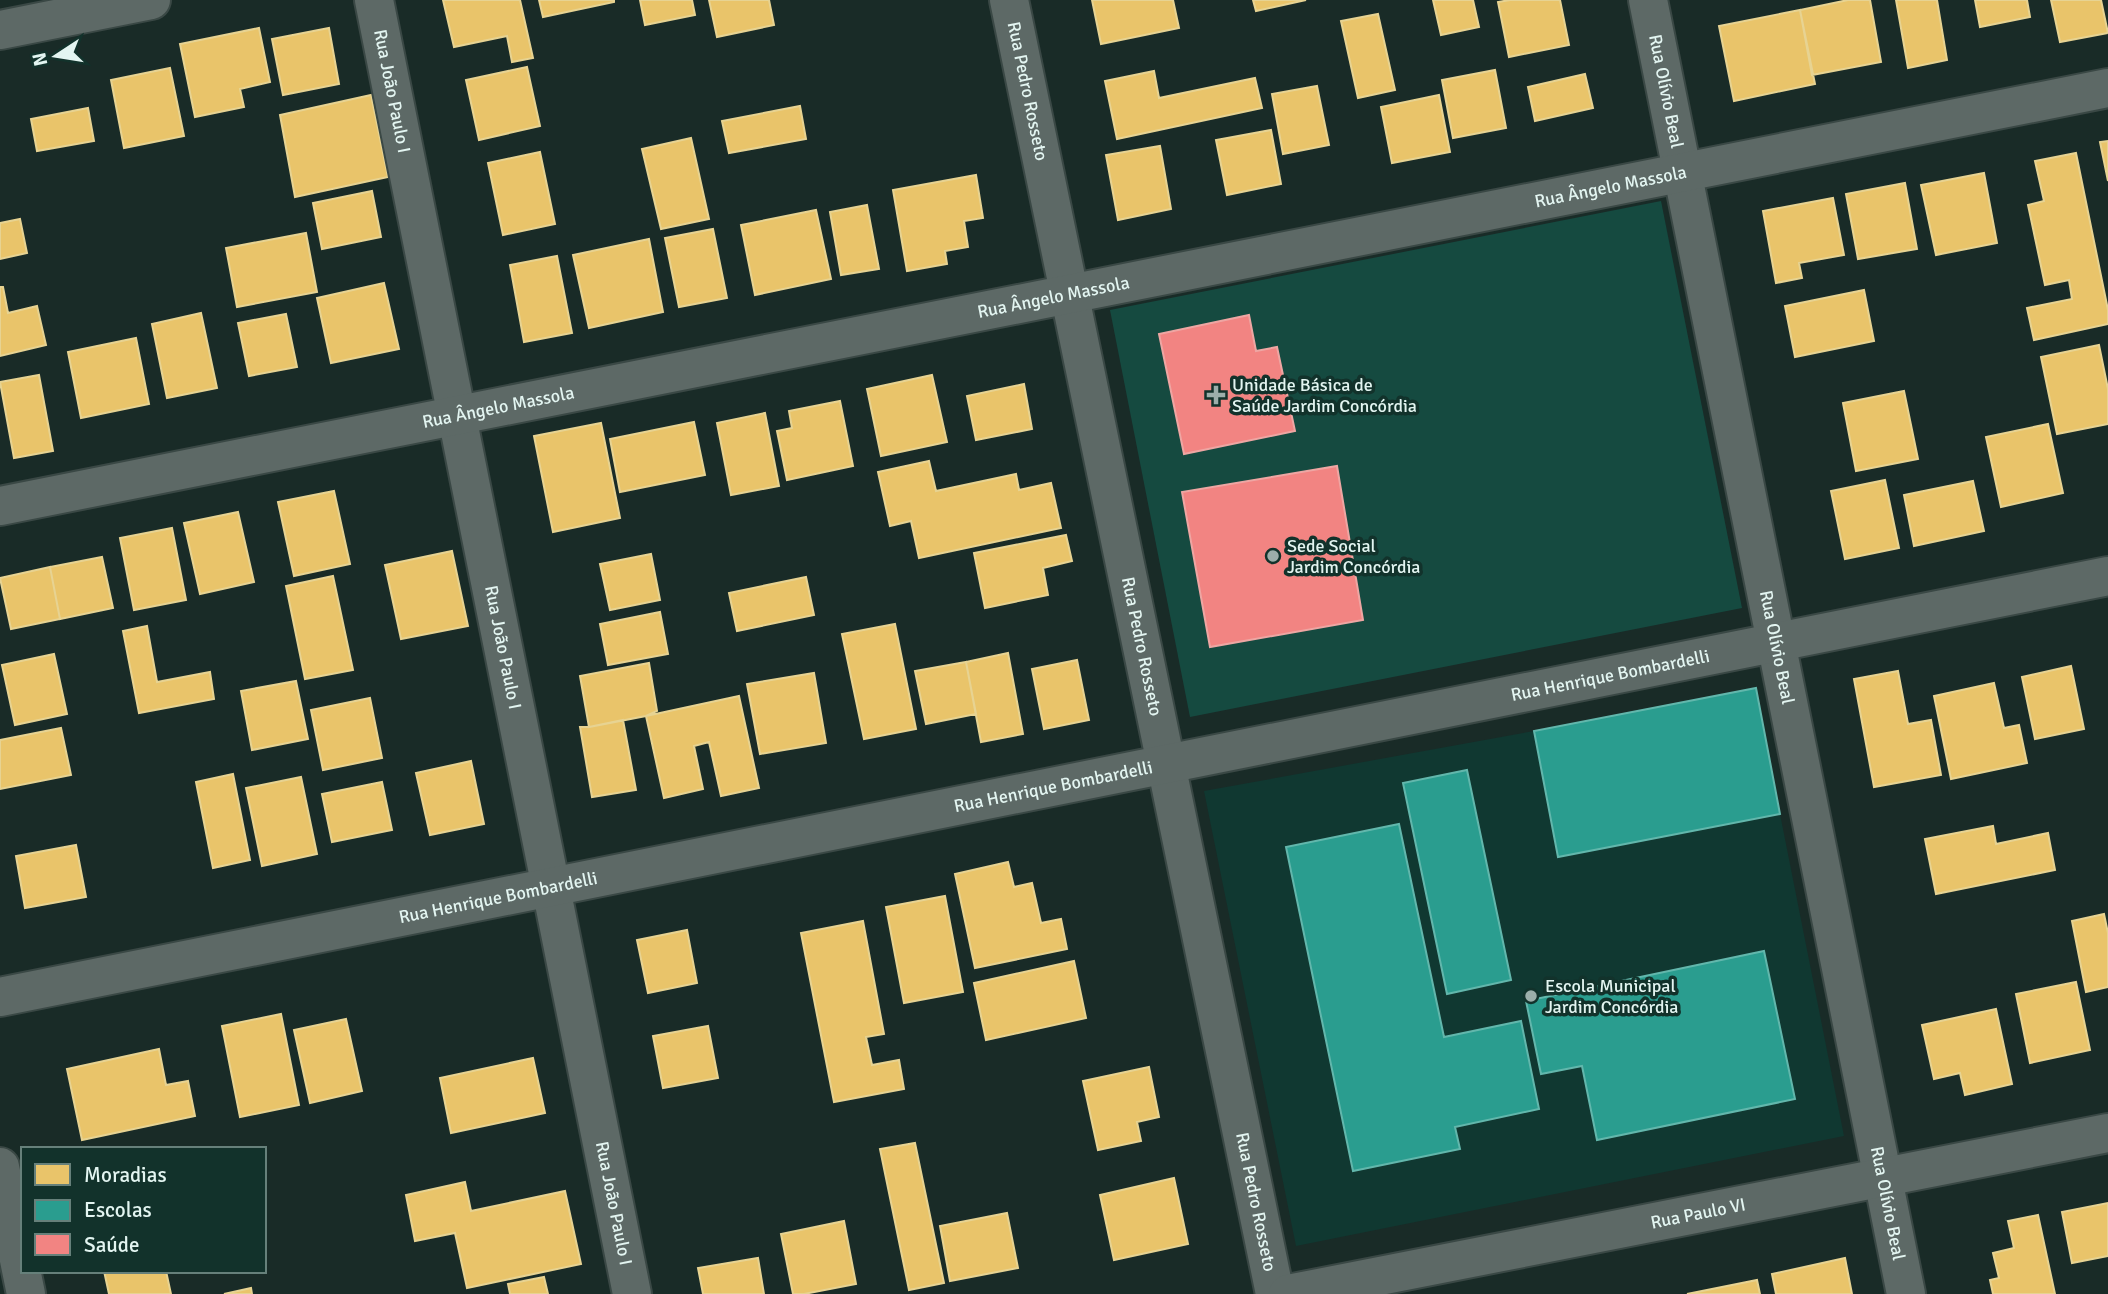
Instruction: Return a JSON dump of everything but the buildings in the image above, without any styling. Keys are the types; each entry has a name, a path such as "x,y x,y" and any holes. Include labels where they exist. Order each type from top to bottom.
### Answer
{"street":[{"path":"0,30 151,0"},
{"name":"Rua João Paulo I","path":"373,0 632,1294"},
{"name":"Rua Pedro Rosseto","path":"1009,0 1275,1294"},
{"name":"Rua Olívio Beal","path":"1648,0 1906,1294"},
{"name":"Rua Ângelo Massola","path":"0,506 2108,88"},
{"name":"Rua Henrique Bombardelli","path":"0,997 2108,576"},
{"name":"Rua Paulo VI","path":"1288,1294 2108,1133"},
{"path":"0,1167 21,1270"},
{"path":"22,1273 26,1294"}],"shaded area":[{"path":"1661,201 1742,608 1190,717 1110,310"},
{"name":"Escola Municipal Jardim Concórdia","path":"1534,731 1558,857 1780,814 1844,1136 1296,1246 1204,791"}],"place":[{"name":"Unidade Básica de Saúde Jardim Concórdia","path":"1216,395"},
{"name":"Sede Social Jardim Concórdia","path":"1273,556"},
{"name":"Escola Municipal Jardim Concórdia","path":"1531,996"}]}
